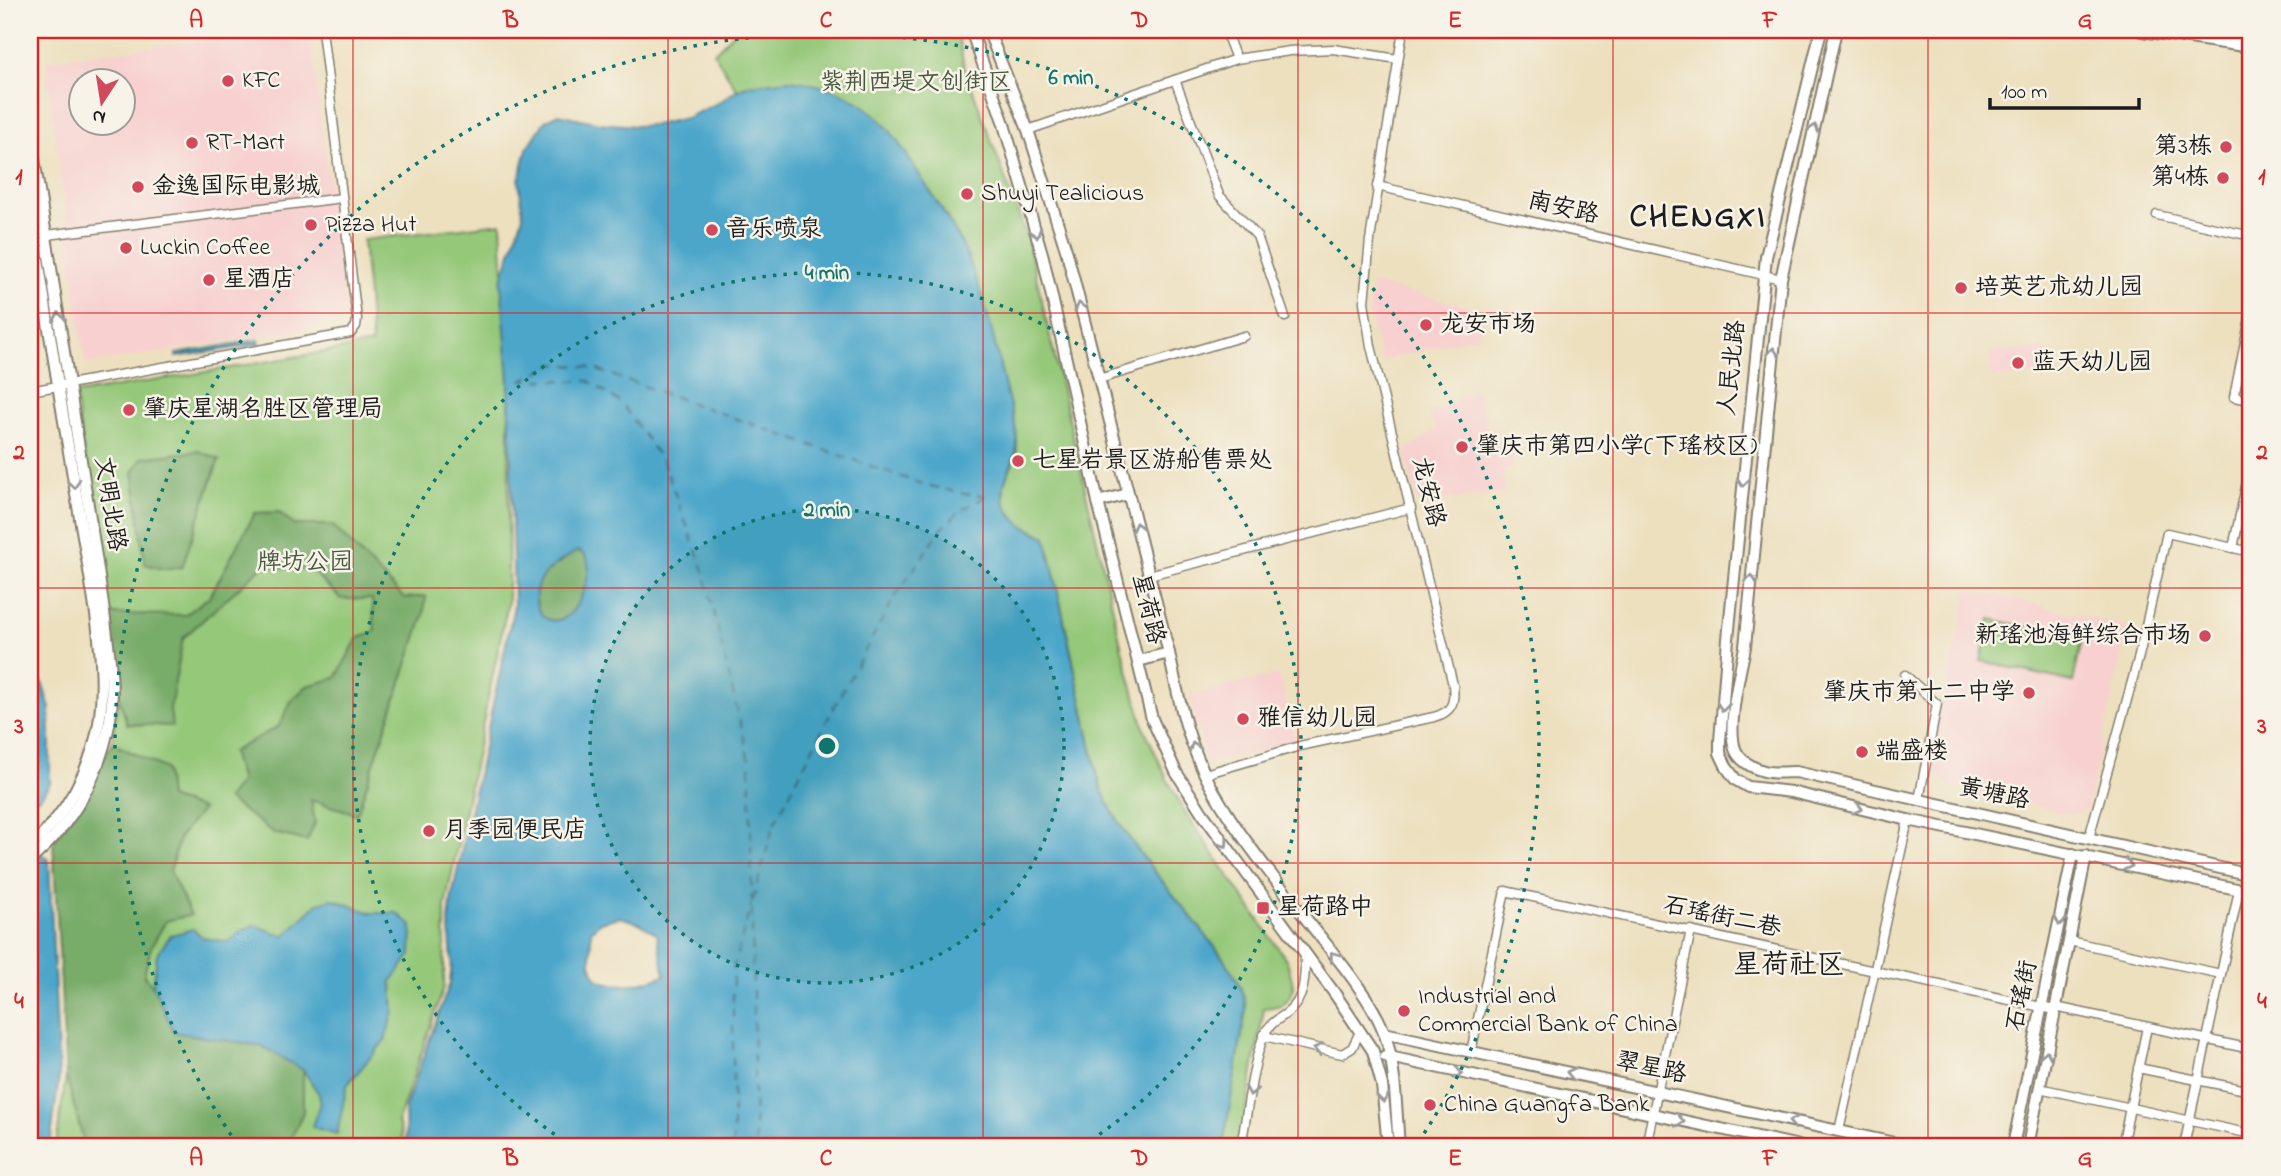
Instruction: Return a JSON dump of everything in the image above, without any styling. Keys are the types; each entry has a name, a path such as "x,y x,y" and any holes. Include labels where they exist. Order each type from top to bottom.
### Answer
{"main road":[{"path":"2142,30 2251,46"}],"street":[{"path":"30,391 351,333 357,319 322,30"},
{"name":"星荷路","path":"971,30 1003,121 1044,257 1098,502 1152,719 1176,772 1203,814 1335,994 1373,1051 1382,1084 1388,1146"},
{"name":"星荷路","path":"988,30 1028,130 1067,253 1181,707 1205,774 1251,845 1352,980 1384,1033 1391,1058 1399,1146"},
{"path":"1225,30 1236,59"},
{"name":"龙安路","path":"1205,774 1300,746 1444,714 1452,707 1455,698 1366,323 1364,302 1377,186 1403,30"},
{"name":"人民北路","path":"1791,792 1748,786 1736,780 1720,753 1728,639 1766,257 1821,30"},
{"name":"人民北路","path":"1735,750 1732,733 1745,647 1781,279 1836,30"},
{"path":"1028,130 1236,59 1290,51 1334,49 1398,59"},
{"path":"1175,80 1219,195 1257,236 1285,317"},
{"name":"文明北路","path":"30,133 47,235 101,659 102,694 96,736 86,768 64,809 36,845 30,860"},
{"name":"南安路","path":"1377,186 1781,279"},
{"path":"47,235 342,198"},
{"name":"文明北路","path":"30,206 64,385"},
{"path":"2157,215 2251,236"},
{"path":"2251,313 2234,397 2251,400"},
{"path":"1099,379 1244,336"},
{"path":"2233,548 2251,463"},
{"path":"1098,502 1128,494"},
{"path":"1149,575 1411,508"},
{"path":"2090,838 2139,656 2167,533 2251,552"},
{"path":"1138,661 1169,653"},
{"path":"1905,675 1937,705 1919,800"},
{"name":"黄塘路","path":"1735,750 1741,759 1767,772 1796,772 2251,875"},
{"name":"黄塘路","path":"1791,792 1908,820 2251,892"},
{"path":"1839,1132 1908,820"},
{"name":"石瑶街","path":"2013,1146 2073,854"},
{"name":"石瑶街","path":"2028,1146 2086,856"},
{"path":"2184,1146 2239,890"},
{"name":"石瑶街二巷","path":"1471,1052 1505,891 2055,1010 2060,1008 2251,1049"},
{"path":"1646,1146 1691,930"},
{"path":"2069,941 2221,974"},
{"path":"1241,1146 1264,1036 1269,1026 1290,1011 1298,1001 1304,983 1305,953"},
{"path":"1335,994 1352,980"},
{"path":"2122,1146 2147,1027"},
{"path":"1264,1036 1342,1054 1352,1048 1360,1032"},
{"name":"翠星路","path":"1384,1033 1907,1146"},
{"path":"1414,1063 1418,1040"},
{"name":"翠星路","path":"1373,1051 1391,1058 1799,1146"},
{"path":"2138,1068 2251,1091"},
{"path":"2039,1088 2251,1134"}],"shaded area":[{"path":"282,30 310,30 345,311 337,324 85,364 45,60"},
{"path":"30,273 42,340 30,343"},
{"name":"龙安市场","path":"1371,283 1487,311 1477,336 1382,361 1369,314"},
{"path":"2251,321 2251,395 2236,392"},
{"name":"蓝天幼儿园","path":"2045,348 2047,374 1991,378 1989,353"},
{"name":"肇庆市第四小学(下瑶校区)","path":"1476,390 1492,442 1513,442 1513,469 1504,470 1504,493 1418,503 1404,452 1437,429 1428,413"},
{"name":"肇庆市第十二中学","path":"1969,589 2129,627 2087,808 2073,815 1946,784 1929,759"},
{"name":"雅信幼儿园","path":"1279,674 1295,743 1206,763 1190,695"}],"green space":[{"name":"紫荆西堤文创街区","path":"736,30 957,30 964,66 1028,241 1122,649 1144,728 1186,814 1287,961 1294,988 1283,1004 1264,1008 1240,1146 1223,1146 1246,1010 1241,988 1213,945 1131,841 1100,785 1046,537 1020,524 1004,500 1004,482 1017,454 1017,437 988,319 959,238 902,148 873,113 789,80 749,85 737,90 714,53"},
{"name":"牌坊公园","path":"501,223 509,381 508,602 445,906 444,987 398,1121 404,1146 56,1146 66,1076 95,785 112,743 119,697 75,394 372,344 363,240"},
{"path":"198,451 219,459 182,567 162,569 145,564 133,472 142,458"},
{"path":"279,512 294,525 332,525 404,598 426,596 423,617 357,814 311,800 315,823 307,841 274,833 227,799 241,781 232,752 279,726 291,701 307,686 336,678 357,639 375,631 372,599 341,599 311,570 263,566 183,638 170,709 172,726 127,724 119,697 107,614 185,615 210,596 255,513"},
{"path":"577,551 584,554 588,562 582,595 577,605 564,618 549,620 539,611 537,604 539,582 551,568"},
{"path":"1990,619 2082,639 2073,682 1981,661"},
{"path":"112,743 166,769 169,798 202,809 179,838 170,872 191,915 166,921 151,947 144,975 153,986 175,1032 262,1046 303,1070 303,1112 288,1146 85,1146 66,1076 53,844"}],"water":[{"path":"789,80 812,84 843,94 872,112 902,147 967,256 987,312 1016,432 1017,447 1004,484 1004,500 1015,519 1046,537 1100,786 1131,841 1213,945 1241,988 1246,1010 1223,1146 406,1146 405,1108 450,983 451,901 514,606 509,381 501,282 523,216 519,180 527,149 545,121 559,114 599,123 655,125 686,118 749,85","holes":["577,551 584,554 588,562 582,595 577,605 564,618 549,620 539,611 537,604 539,582 551,568","620,917 639,923 657,934 665,975 621,985 596,978 591,964 591,931 600,922"]},
{"path":"259,340 260,344 176,357 176,354"},
{"path":"30,645 50,708 50,783 40,798 30,801"},
{"path":"30,844 49,860 59,1078 50,1146 30,1146"},
{"path":"333,899 371,913 397,913 412,926 411,955 392,981 394,1012 385,1040 347,1085 337,1134 312,1127 320,1103 319,1094 303,1070 262,1046 174,1032 153,986 157,954 171,935 193,929 203,938 229,942 239,932 254,925 284,936 318,903"}],"ferry route":[{"path":"522,380 554,364 589,367 922,484 964,494 985,495"},
{"path":"521,380 589,381 621,403 663,462 704,571 750,764 755,1146"},
{"path":"753,900 774,824 839,697 895,597 939,532 958,512 988,495"},
{"path":"733,1146 733,969 751,905"}],"place":[{"name":"KFC","path":"228,81"},
{"name":"RT-Mart","path":"192,143"},
{"name":"第3栋","path":"2226,147"},
{"name":"第4栋","path":"2223,178"},
{"name":"金逸国际电影城","path":"138,187"},
{"name":"Shuyi Tealicious","path":"967,194"},
{"name":"Pizza Hut","path":"311,225"},
{"name":"音乐喷泉","path":"712,230"},
{"name":"Luckin Coffee","path":"126,248"},
{"name":"星酒店","path":"209,280"},
{"name":"培英艺术幼儿园","path":"1961,288"},
{"name":"龙安市场","path":"1426,325"},
{"name":"蓝天幼儿园","path":"2018,363"},
{"name":"肇庆星湖名胜区管理局","path":"129,410"},
{"name":"肇庆市第四小学(下瑶校区)","path":"1462,447"},
{"name":"七星岩景区游船售票处","path":"1018,461"},
{"name":"新瑶池海鲜综合市场","path":"2205,636"},
{"name":"肇庆市第十二中学","path":"2029,693"},
{"name":"雅信幼儿园","path":"1243,719"},
{"name":"端盛楼","path":"1862,752"},
{"name":"月季园便民店","path":"429,831"},
{"name":"星荷路中","path":"1263,908"},
{"name":"Industrial and Commercial Bank of China","path":"1404,1011"},
{"name":"China Guangfa Bank","path":"1430,1105"}],"district":[{"name":"CHENGXI","path":"1698,218"},
{"name":"星荷社区","path":"1789,966"}]}
